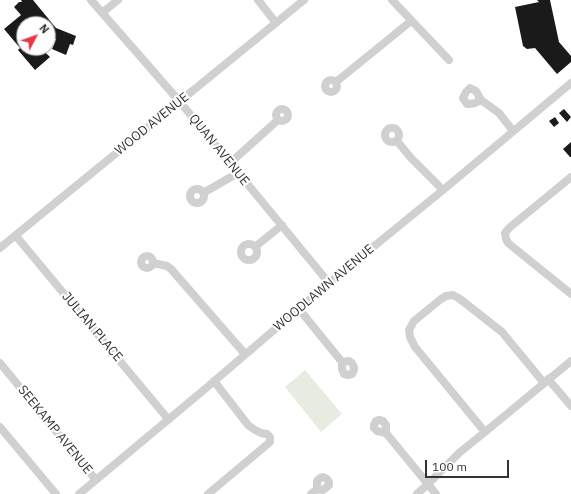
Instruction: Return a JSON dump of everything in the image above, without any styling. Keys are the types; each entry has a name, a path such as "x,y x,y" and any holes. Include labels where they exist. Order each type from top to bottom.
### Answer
{"street":[{"name":"QUAN AVENUE","path":"91,0 180,102 329,283"},
{"path":"102,13 118,0"},
{"path":"258,0 276,23"},
{"name":"WOOD AVENUE","path":"0,248 304,0"},
{"path":"392,0 449,60"},
{"path":"336,82 411,21"},
{"name":"WOODLAWN AVENUE","path":"79,494 329,283 571,83"},
{"path":"481,100 499,113 513,131"},
{"path":"230,163 278,120"},
{"path":"397,141 411,158 443,190"},
{"path":"203,193 238,173"},
{"path":"571,177 509,228 505,233 508,243 571,294"},
{"path":"255,247 282,226"},
{"name":"JULIAN PLACE","path":"16,236 168,419"},
{"path":"153,263 167,266 171,269 246,354"},
{"path":"485,432 415,347 410,337 409,330 414,321 446,296 453,295 460,299 502,332 546,381 571,406"},
{"path":"298,309 342,362"},
{"path":"417,494 459,453 571,360"},
{"name":"SEEKAMP AVENUE","path":"0,363 96,480"},
{"path":"208,494 270,442 270,437 267,434 259,432 248,425 214,381"},
{"path":"0,427 56,494"},
{"path":"386,433 436,494"}],"shaded area":[{"path":"305,370 342,414 321,432 285,387"}],"building":[{"path":"21,0 33,0 46,16 20,16 21,15 14,7 19,2 22,2"},
{"path":"537,0 550,0 559,42 571,56 571,62 557,74 535,48 527,49 523,46 515,7 539,2"},
{"path":"16,19 16,43 4,29"},
{"path":"56,28 76,36 73,45 70,44 66,55 56,51"},
{"path":"23,56 50,57 35,70"},
{"path":"564,109 571,117 567,122 559,113"},
{"path":"555,117 559,123 554,127 549,121"},
{"path":"571,142 571,157 570,157 563,149"}]}
